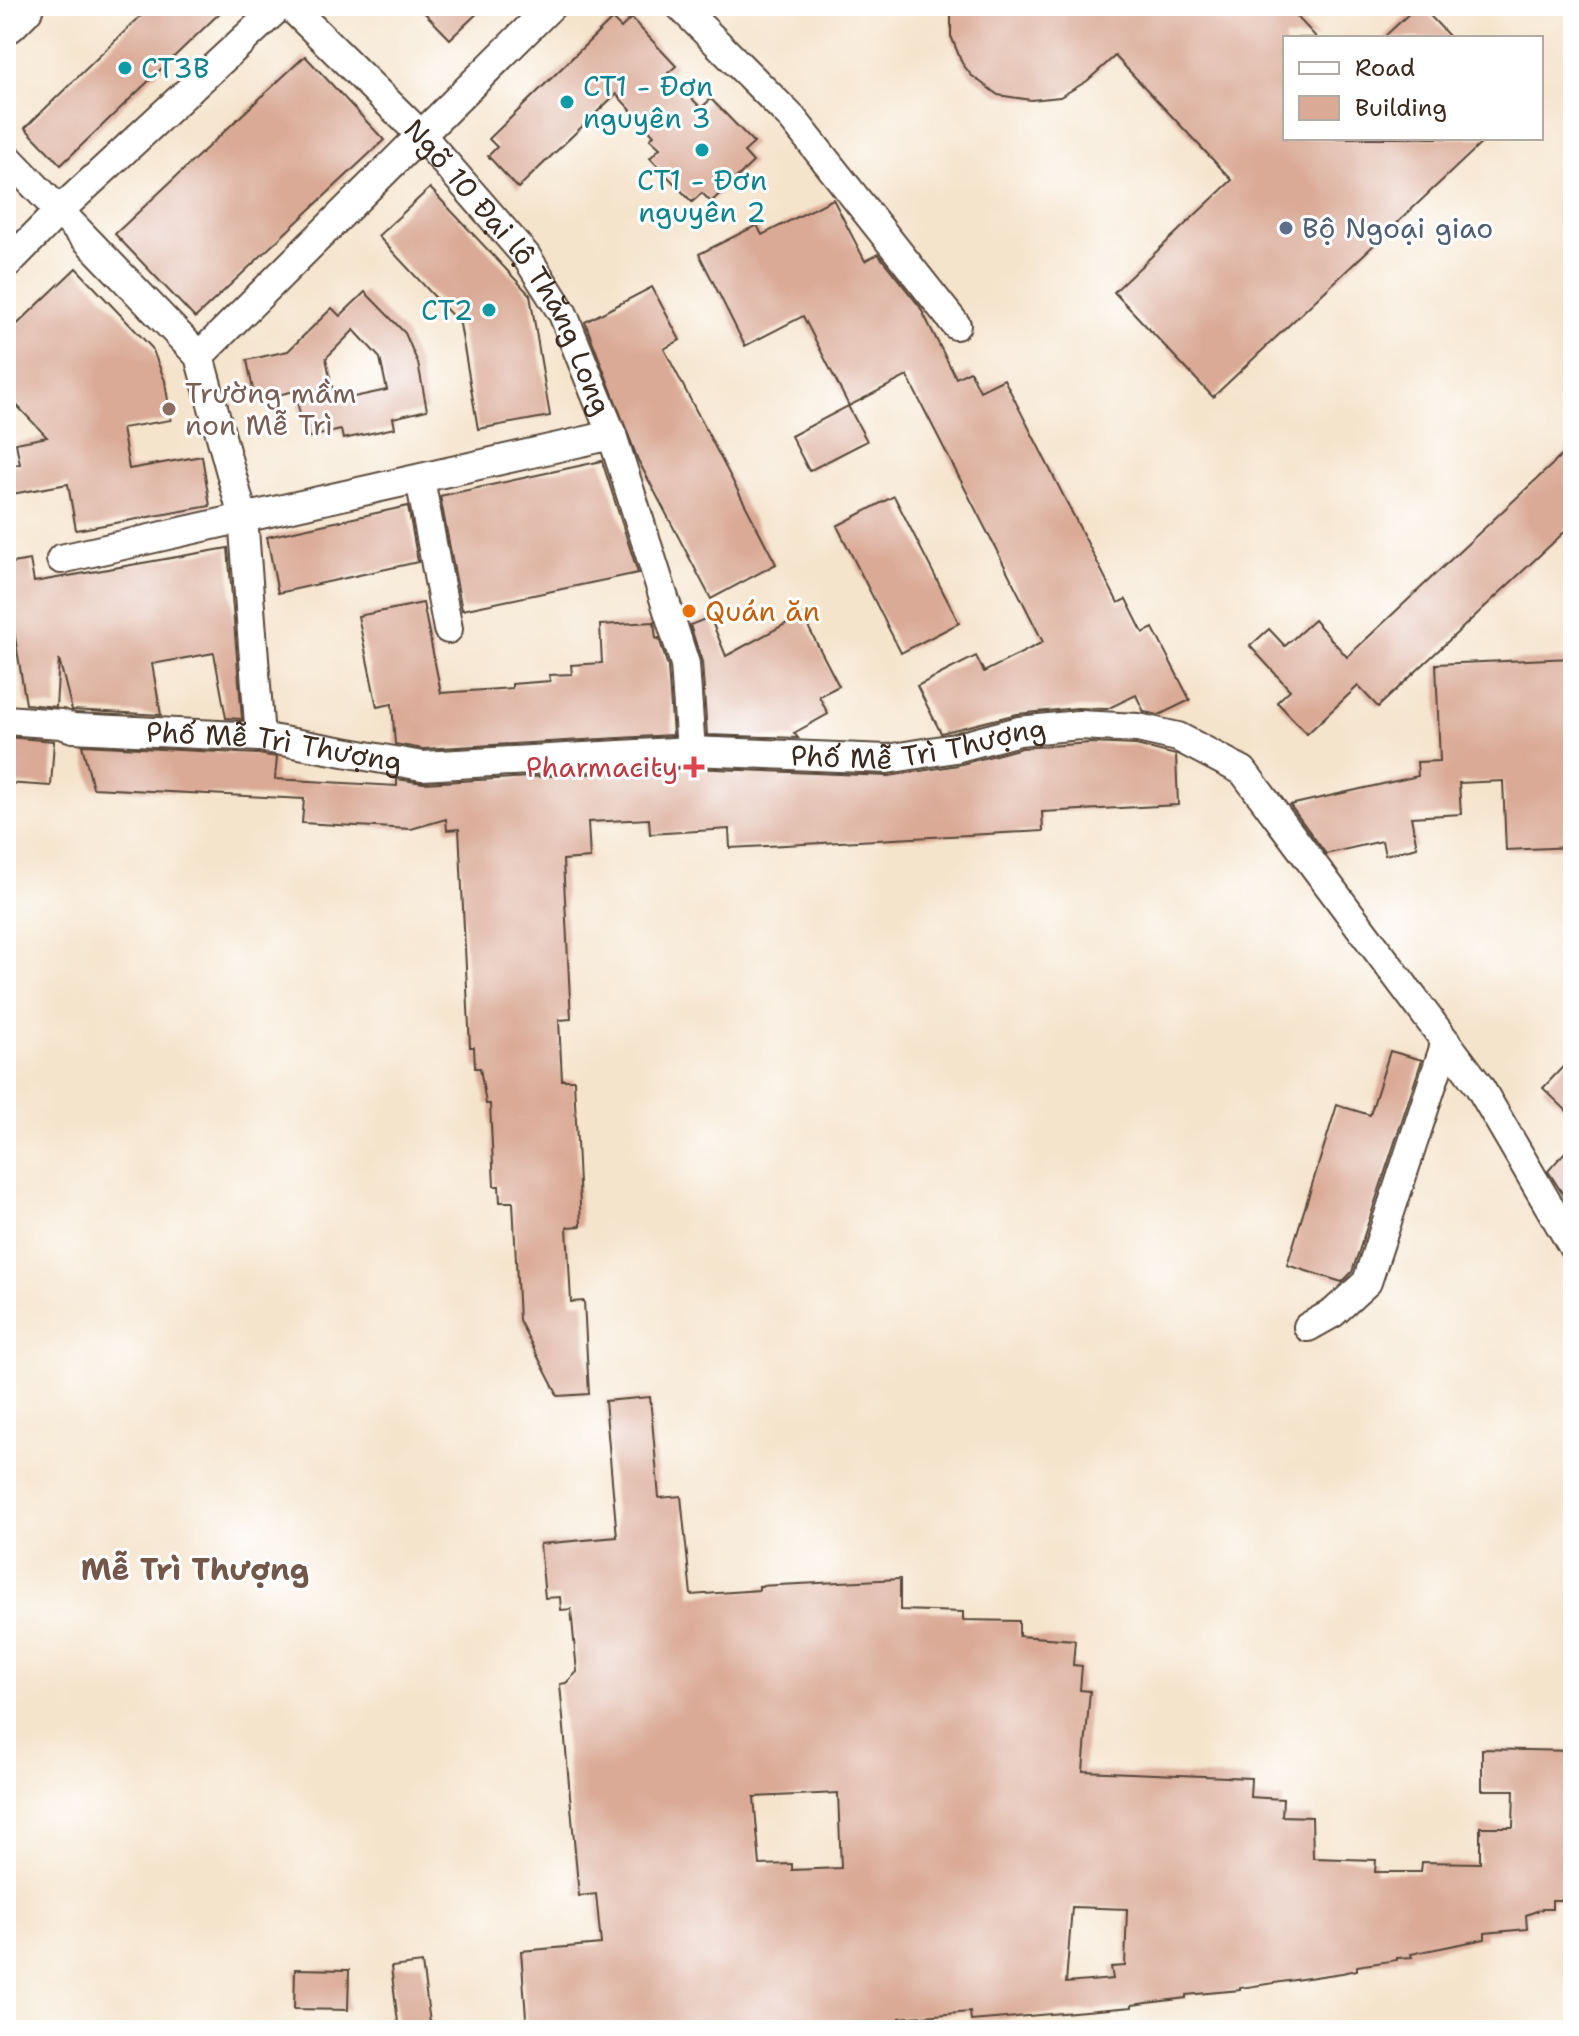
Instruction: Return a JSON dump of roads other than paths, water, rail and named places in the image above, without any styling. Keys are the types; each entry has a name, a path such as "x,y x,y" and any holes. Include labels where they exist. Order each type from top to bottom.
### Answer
{"main road":[{"path":"6,21 21,6"}],"street":[{"path":"6,265 58,212 280,6"},
{"name":"Ngõ 10 Đại lộ Thăng Long","path":"290,6 421,135 526,256 563,314 612,435 685,664 691,751"},
{"path":"199,356 551,6"},
{"path":"680,6 792,118 956,325"},
{"path":"6,156 199,356 243,517 260,737"},
{"path":"61,559 612,435"},
{"path":"420,479 448,629"},
{"name":"Phố Mễ Trì Thượng","path":"6,720 61,724 73,728 260,737 422,766 691,751 887,759 955,748 1019,731 1079,725 1138,728 1178,737 1243,771 1479,1086 1573,1247"},
{"path":"1308,1327 1333,1313 1367,1282 1446,1042"}],"place":[{"name":"CT3B","path":"125,68"},
{"name":"CT1 - Đơn nguyên 3","path":"567,102"},
{"name":"CT1 - Đơn nguyên 2","path":"702,150"},
{"name":"Bộ Ngoại giao","path":"1286,228"},
{"name":"CT2","path":"489,310"},
{"name":"Trường mầm non Mễ Trì","path":"169,409"},
{"name":"Quán ăn","path":"689,611"},
{"name":"Pharmacity","path":"694,767"}],"district":[{"name":"Mễ Trì Thượng","path":"195,1570"}]}
